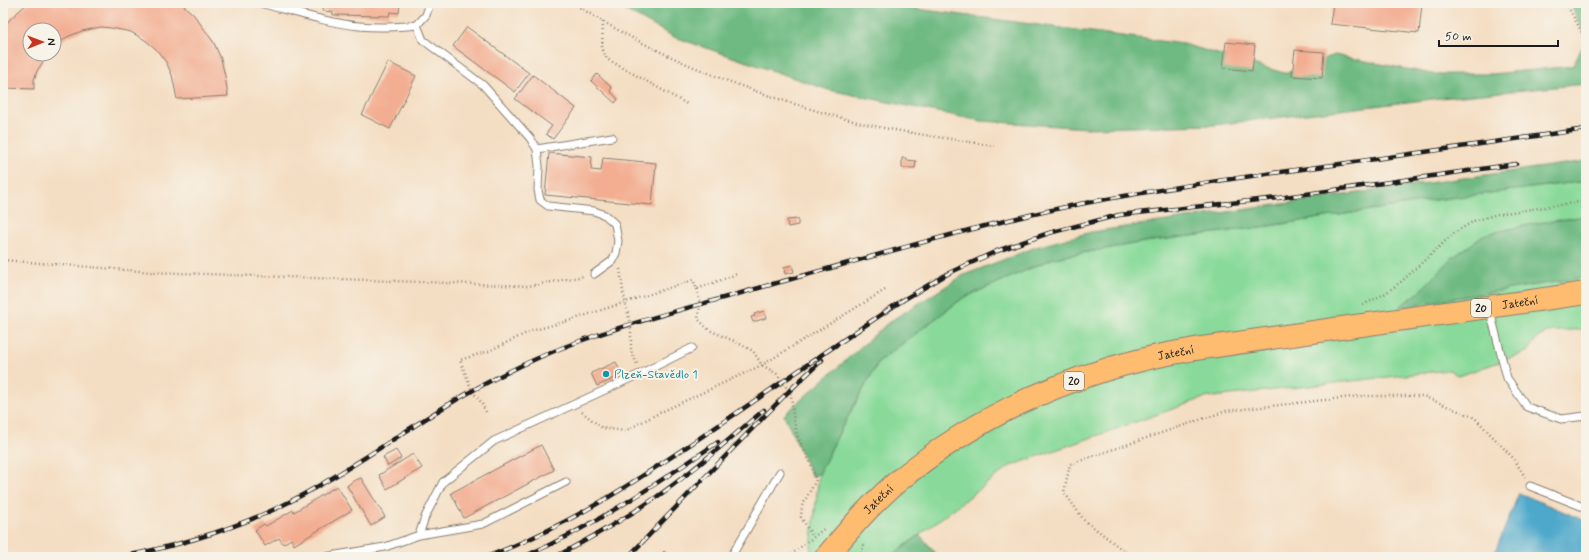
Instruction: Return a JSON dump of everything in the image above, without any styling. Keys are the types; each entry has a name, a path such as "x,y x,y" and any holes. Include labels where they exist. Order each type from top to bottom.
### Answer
{"main road":[{"name":"Jateční","path":"826,557 896,483 929,456 992,416 1066,383 1111,368 1145,359 1195,349 1586,293"}],"lane":[{"path":"260,3 358,26 395,27 417,25 426,15 430,3"},
{"path":"417,25 423,40 482,85 530,138 537,149 539,166 538,190 540,200 548,206 594,211 605,214 614,224 618,241 616,253 612,261 594,274"},
{"path":"537,149 612,137"},
{"path":"1491,306 1492,319 1508,378 1527,407 1561,419 1586,416"},
{"path":"419,536 425,517 443,482 494,441 642,373 692,348"},
{"path":"731,557 780,472"},
{"path":"324,557 385,547 419,536 483,524 566,482"},
{"path":"1530,486 1586,508"}],"path":[{"path":"573,3 603,22 695,68 745,87 858,122 994,146"},
{"path":"1566,3 1586,40"},
{"path":"603,22 602,48 607,59 687,104"},
{"path":"1498,214 1586,201"},
{"path":"616,253 631,328 631,351 642,373"},
{"path":"3,260 152,272 530,286 594,274"},
{"path":"697,289 737,274"},
{"path":"486,412 481,402 472,391 460,360 489,352 531,331 568,321 693,280 697,289 700,305 698,319 709,330 753,351 762,364 777,374 791,394 797,435 811,464 816,480 802,506 801,517 813,537"},
{"path":"572,405 602,428 625,431 659,413 762,364 885,290"},
{"path":"1132,557 1084,520 1064,492 1070,464 1226,410 1360,396 1423,396 1474,418 1514,459 1530,486"},
{"path":"860,557 868,536"}],"green space":[{"path":"612,3 871,3 1183,44 1284,73 1335,55 1432,74 1493,74 1572,66 1586,41 1586,84 1441,98 1214,125 1088,128 981,121 829,90 674,37"},
{"path":"1570,3 1586,3 1586,37"},
{"path":"1586,161 1586,181 1434,200 1269,226 1144,242 1054,258 963,298 879,361 840,431 819,474 812,476 784,415 889,322 964,275 1036,247 1091,232"},
{"path":"1586,181 1586,329 1547,332 1536,339 1527,352 1459,376 1449,370 1204,398 1010,466 894,554 895,557 810,557 819,474 840,431 879,361 963,298 1054,258 1144,242 1269,226 1434,200"},
{"path":"1586,216 1586,277 1399,307 1418,293 1452,258 1486,234 1537,223"},
{"path":"920,535 939,557 895,557 894,554"}],"water":[{"path":"1519,493 1586,521 1586,557 1493,557"}],"building":[{"path":"28,3 181,3 194,15 214,43 221,59 228,96 177,99 172,75 166,62 156,49 145,40 131,32 101,27 82,31 67,37 62,41 62,22 22,22 22,62 43,62 37,71 34,80 34,89 3,88 3,29 10,19"},
{"path":"323,3 400,3 399,13 390,12 389,16 333,15 333,12 323,11"},
{"path":"1333,3 1422,3 1419,33 1330,24"},
{"path":"467,27 529,73 515,92 453,46"},
{"path":"1226,42 1255,45 1252,71 1223,68"},
{"path":"1295,50 1324,52 1322,78 1292,76"},
{"path":"388,62 416,76 390,129 362,115"},
{"path":"597,74 612,88 610,91 618,99 615,103 591,81"},
{"path":"533,75 576,108 553,139 546,134 552,126 515,99"},
{"path":"549,153 592,157 591,170 601,171 603,158 656,163 652,205 545,195"},
{"path":"902,158 916,161 915,168 902,168"},
{"path":"798,219 798,225 788,227 787,220"},
{"path":"792,265 794,272 785,274 784,267"},
{"path":"764,311 766,318 753,322 751,317 755,316 754,314"},
{"name":"Plzeň-Stavědlo 1","path":"616,362 622,375 597,386 591,373"},
{"path":"541,445 554,470 464,518 451,493"},
{"path":"396,450 401,458 388,466 383,457"},
{"path":"413,454 422,468 387,489 379,475"},
{"path":"361,478 385,517 371,526 347,486 353,481"},
{"path":"337,486 352,510 294,545 291,539 283,544 279,538 265,546 255,530 264,524 266,526 293,510 294,512"},
{"path":"664,551 670,557 659,557"},
{"path":"381,554 382,557 366,557 366,556"}],"railway":[{"path":"120,557 160,549 199,538 237,525 275,509 339,474 441,409 491,380 526,363 580,341 652,318 964,231 1080,204 1206,183 1586,129"},
{"path":"486,557 517,545 574,517 629,485 903,300 949,273 997,251 1049,233 1119,215 1278,198 1516,164"},
{"path":"628,557 789,391 822,360"},
{"path":"555,557 606,529 655,498 697,467 764,410"},
{"path":"523,557 599,519 671,474 718,442"}],"place":[{"name":"Plzeň-Stavědlo 1","path":"606,374"}]}
